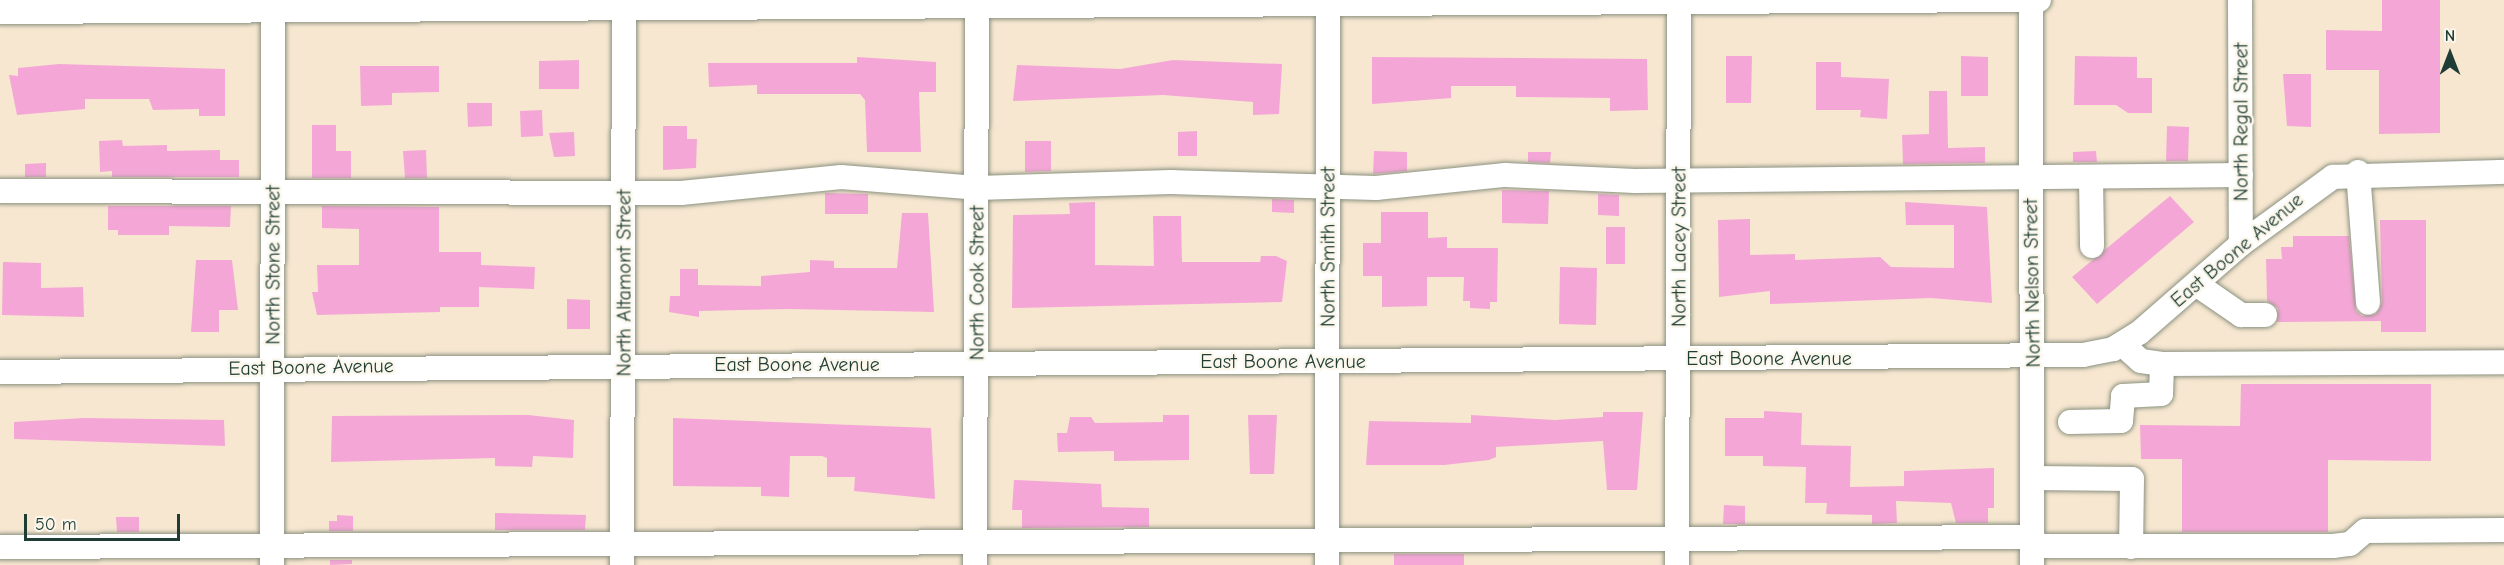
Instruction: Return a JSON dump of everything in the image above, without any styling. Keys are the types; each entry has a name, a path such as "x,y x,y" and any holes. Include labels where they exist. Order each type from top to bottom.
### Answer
{"street":[{"name":"North Nelson Street","path":"2031,0 2032,549"},
{"path":"0,12 273,5 2039,0"},
{"name":"North Regal Street","path":"2240,0 2241,244"},
{"name":"North Lacey Street","path":"1677,565 1679,1"},
{"name":"North Cook Street","path":"975,565 977,2"},
{"name":"North Smith Street","path":"1327,565 1328,2"},
{"name":"North Altamont Street","path":"622,554 624,3"},
{"name":"North Stone Street","path":"272,556 273,5"},
{"path":"2358,172 2368,303"},
{"name":"East Boone Avenue","path":"0,372 273,367 976,364 2083,354 2122,344 2311,188 2358,172 2504,172"},
{"path":"0,191 273,188 681,193 841,177 977,188 1161,182 1420,186 1505,175 1679,179 2031,180 2241,175"},
{"path":"2091,179 2092,246"},
{"path":"2196,284 2241,315 2265,315"},
{"path":"2122,344 2141,361 2162,364 2504,362"},
{"path":"2070,422 2121,421 2123,396 2161,394 2162,364"},
{"path":"2033,478 2132,479 2131,547"},
{"path":"0,547 272,556 622,554 976,541 1677,538 2032,549 2333,546 2350,544 2365,531 2504,530"}],"building":[{"path":"2382,0 2440,0 2440,133 2379,134 2379,70 2326,70 2326,30 2382,31"},
{"path":"1726,56 1752,56 1751,103 1726,103"},
{"path":"1961,56 1988,57 1988,96 1961,96"},
{"path":"2075,56 2137,57 2137,78 2152,78 2152,113 2128,113 2116,105 2074,105"},
{"path":"857,57 936,62 936,92 919,92 921,152 867,152 865,100 860,94 757,94 757,85 709,87 708,63 857,63"},
{"path":"1372,57 1647,59 1648,110 1610,111 1610,98 1516,97 1516,86 1451,86 1451,98 1372,104"},
{"path":"579,60 579,89 539,89 539,61"},
{"path":"1173,60 1282,64 1279,114 1253,115 1253,102 1163,95 1013,101 1017,65 1120,69"},
{"path":"1816,62 1841,62 1841,77 1889,79 1887,119 1860,117 1861,110 1816,110"},
{"path":"59,64 225,69 225,116 199,116 199,109 153,110 149,99 85,99 85,109 17,115 9,75 18,76 18,68"},
{"path":"360,66 439,66 439,92 392,93 392,105 361,106"},
{"path":"2283,74 2311,74 2311,127 2287,126"},
{"path":"1929,91 1947,91 1948,148 1985,147 1985,163 1903,164 1902,135 1929,134"},
{"path":"467,103 492,103 492,126 468,127"},
{"path":"542,110 543,136 521,137 520,111"},
{"path":"312,125 336,125 336,151 351,151 351,178 312,178"},
{"path":"663,126 687,126 687,139 697,139 696,168 663,170"},
{"path":"2167,126 2189,127 2188,161 2166,161"},
{"path":"1197,131 1197,156 1178,156 1178,132"},
{"path":"574,132 575,156 554,157 549,133"},
{"path":"122,140 123,146 167,145 167,151 220,150 220,160 239,160 239,177 112,177 112,171 100,172 99,141"},
{"path":"1025,141 1051,141 1051,171 1025,172"},
{"path":"426,150 427,178 405,178 403,151"},
{"path":"1374,151 1407,152 1407,171 1373,174"},
{"path":"2096,151 2097,162 2073,162 2073,152"},
{"path":"1528,152 1551,152 1550,163 1528,162"},
{"path":"46,163 46,177 25,177 25,164"},
{"path":"1502,190 1549,191 1548,224 1502,223"},
{"path":"825,193 868,194 868,214 825,214"},
{"path":"1598,194 1619,195 1619,216 1598,215"},
{"path":"2170,196 2194,222 2097,304 2072,277"},
{"path":"1272,199 1294,200 1294,213 1272,212"},
{"path":"1095,202 1095,265 1154,266 1153,216 1181,216 1182,262 1260,262 1261,256 1276,256 1287,261 1282,302 1012,308 1013,215 1070,214 1069,203"},
{"path":"1905,202 1987,207 1992,303 1931,298 1770,304 1770,291 1719,297 1718,220 1750,219 1750,255 1795,254 1795,260 1880,257 1891,267 1954,268 1954,225 1906,225"},
{"path":"108,206 231,206 230,227 169,226 169,235 118,235 118,230 108,230"},
{"path":"322,206 439,207 439,252 481,252 481,265 535,267 534,289 479,287 479,307 440,307 440,312 317,315 312,292 318,292 317,265 359,265 359,229 322,228"},
{"path":"1381,212 1428,212 1428,238 1447,237 1447,248 1498,248 1497,302 1490,302 1490,309 1470,308 1470,301 1463,301 1464,277 1427,277 1427,306 1382,307 1382,276 1363,276 1363,243 1381,243"},
{"path":"902,213 928,213 934,312 789,309 699,311 699,317 669,312 670,296 680,296 680,269 698,269 698,285 761,286 761,276 810,272 810,260 834,261 834,268 897,268"},
{"path":"2380,220 2426,220 2426,332 2381,332 2381,321 2277,322 2278,308 2267,301 2266,259 2282,259 2281,247 2293,247 2293,236 2349,236 2356,311 2362,316 2376,314 2382,302"},
{"path":"1606,227 1625,227 1625,264 1606,264"},
{"path":"196,260 232,260 238,310 219,310 219,332 191,332"},
{"path":"3,262 41,263 41,288 83,287 84,317 2,315"},
{"path":"1560,267 1597,268 1596,325 1559,324"},
{"path":"567,299 590,300 590,329 567,329"},
{"path":"2241,384 2431,384 2431,461 2328,460 2328,532 2182,532 2182,459 2141,459 2140,425 2240,426"},
{"path":"1764,411 1802,413 1801,445 1851,446 1850,487 1904,486 1904,471 1994,468 1994,508 1988,508 1988,523 1956,523 1951,503 1896,501 1897,523 1872,524 1872,515 1826,514 1827,503 1805,503 1806,467 1763,466 1763,456 1725,456 1725,418 1764,418"},
{"path":"1603,412 1643,412 1637,490 1607,490 1603,441 1496,447 1496,457 1489,460 1444,465 1366,465 1369,421 1471,423 1471,415 1555,420 1603,417"},
{"path":"528,415 574,420 573,458 533,456 532,467 495,466 495,458 331,462 332,416"},
{"path":"1163,415 1189,415 1189,460 1114,461 1114,451 1058,452 1057,433 1067,433 1070,417 1091,417 1095,423 1163,422"},
{"path":"1248,415 1277,415 1274,474 1250,474"},
{"path":"84,418 224,420 225,446 14,439 14,422"},
{"path":"673,418 931,428 935,499 854,491 855,477 827,477 827,458 822,456 790,456 789,497 761,496 761,487 673,486"},
{"path":"1014,480 1101,484 1102,507 1149,508 1149,527 1022,528 1022,510 1012,510"},
{"path":"1724,505 1745,506 1745,524 1723,524"},
{"path":"495,513 586,515 585,530 495,530"},
{"path":"337,515 353,516 353,531 329,531 329,521 337,521"},
{"path":"116,517 139,517 139,532 117,532"},
{"path":"1394,554 1464,554 1464,565 1394,565"},
{"path":"330,560 352,560 352,564 330,565"}]}
